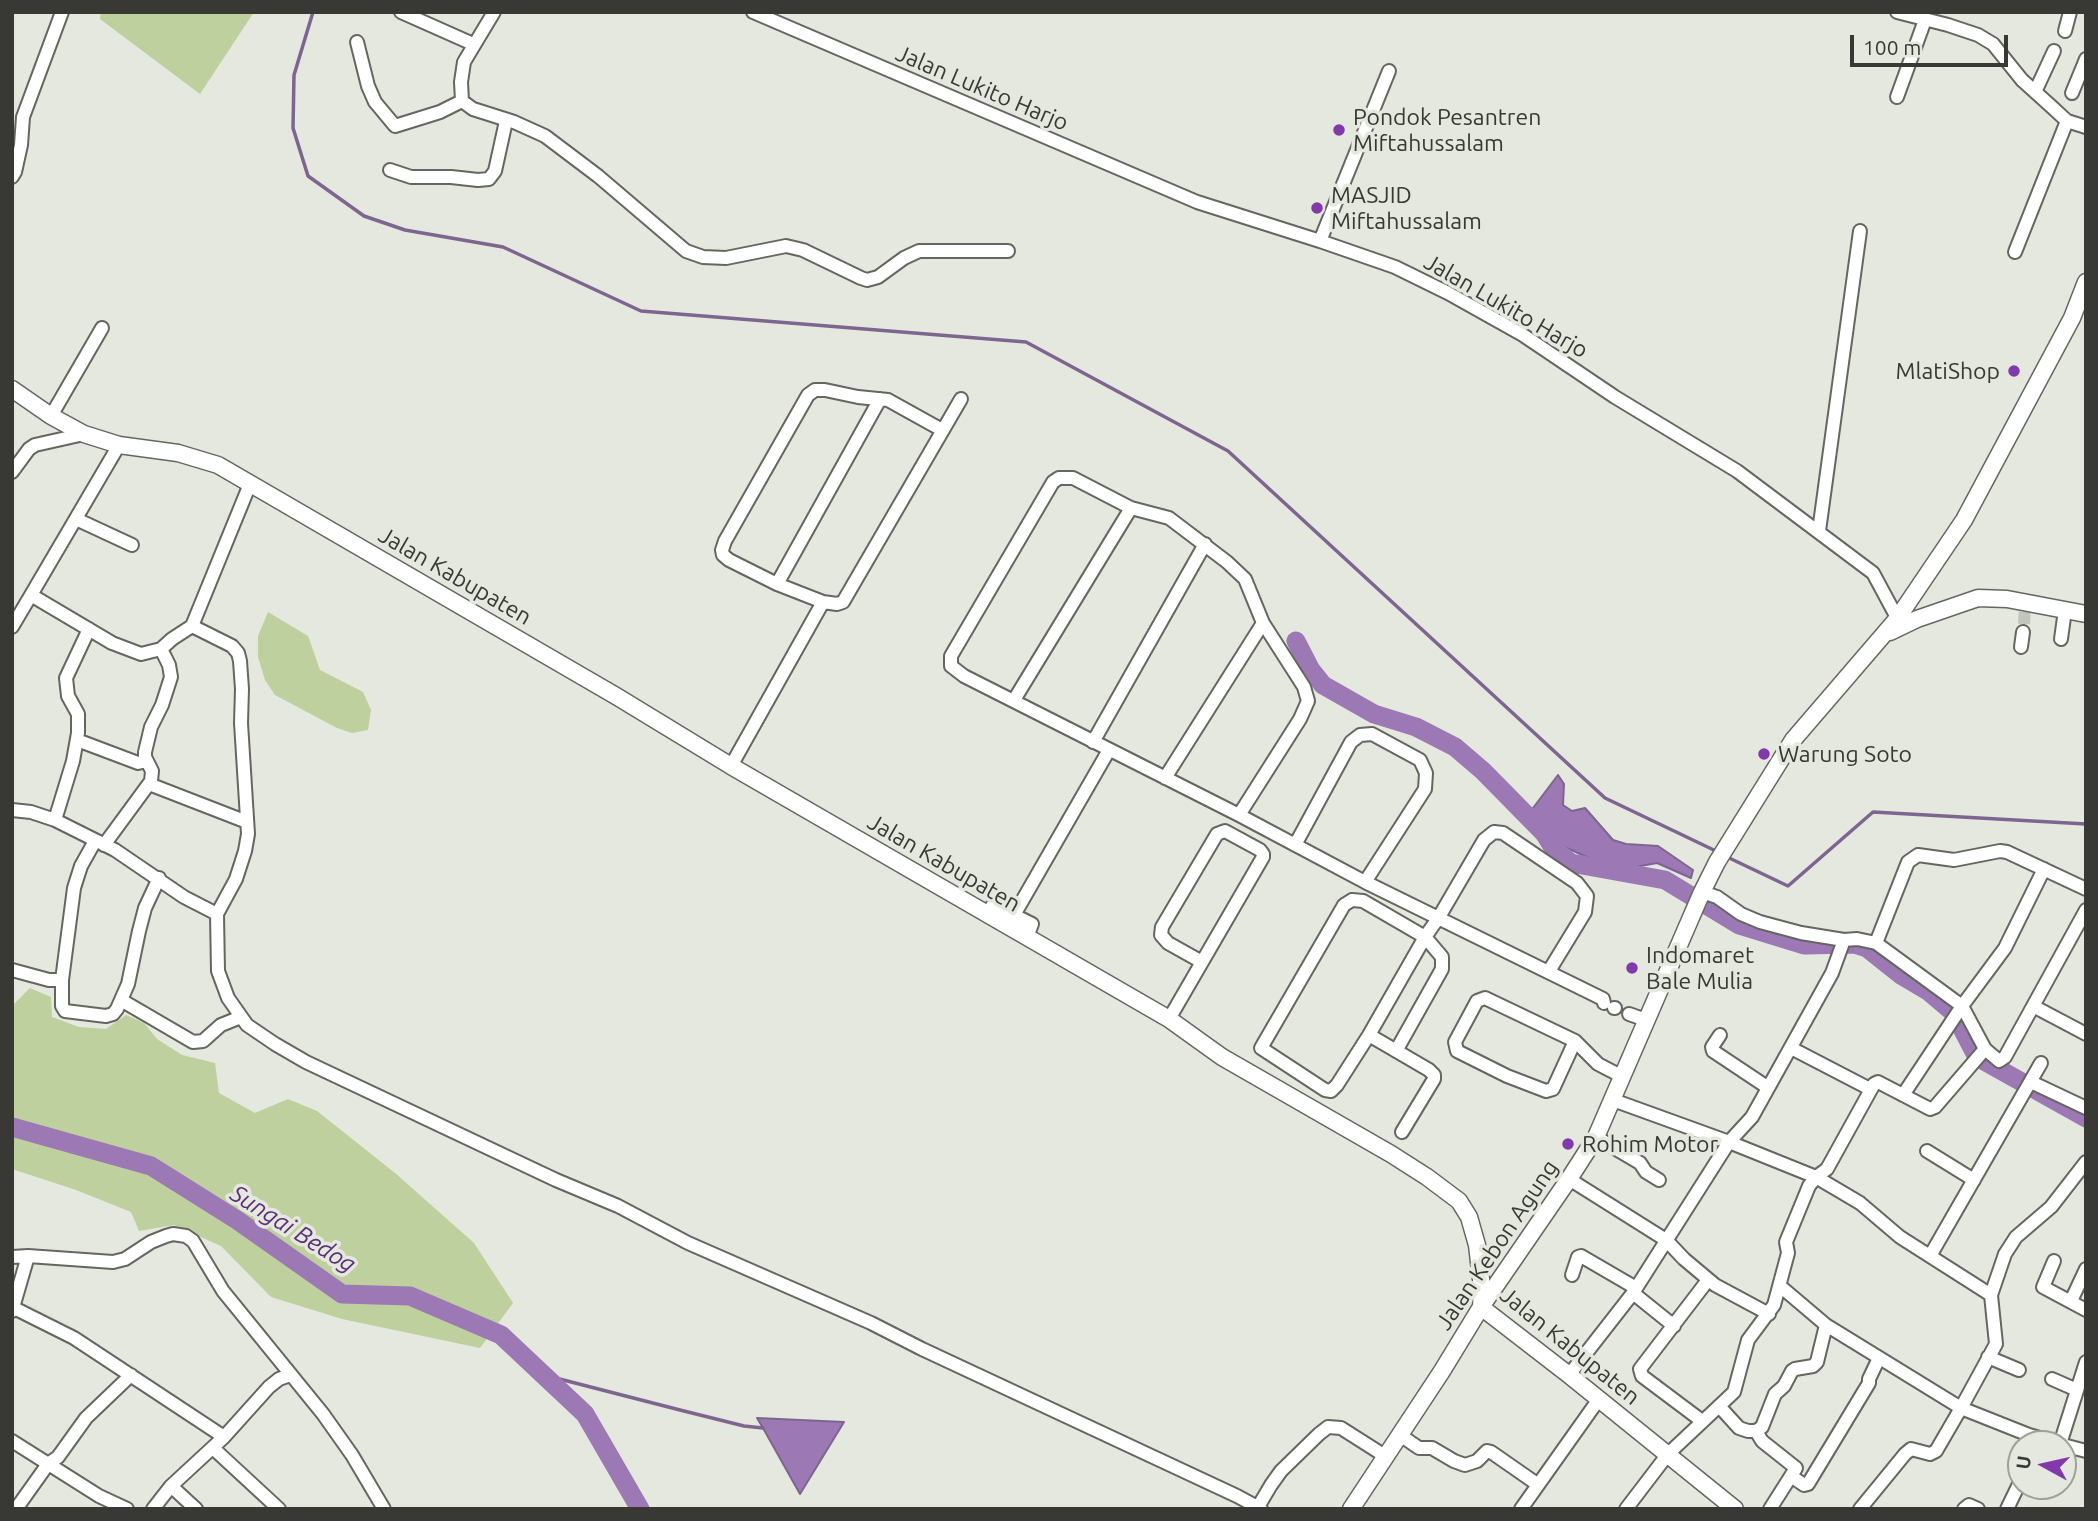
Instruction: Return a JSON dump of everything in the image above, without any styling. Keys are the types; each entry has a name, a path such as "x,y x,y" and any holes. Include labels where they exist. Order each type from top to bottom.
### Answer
{"main road":[{"path":"1899,622 1971,508 2079,315 2086,282"},
{"name":"Jalan Kabupaten","path":"12,389 84,435 118,445 178,453 218,465 604,689 731,766 1169,1018 1222,1057 1391,1154 1459,1201 1468,1217 1477,1245 1482,1288 1481,1307 1735,1509"},
{"name":"Jalan Kebon Agung","path":"1350,1509 1596,1136 1702,892 1728,843 1793,740 1879,639 1899,622 1978,598 2007,599 2026,605 2086,614"}],"street":[{"path":"12,177 21,145 23,117 62,12"},
{"path":"401,12 473,44"},
{"path":"462,101 461,72 464,62 494,12"},
{"name":"Jalan Lukito Harjo","path":"753,12 1198,202 1395,267 1448,293 1523,335 1615,397 1737,471 1873,573 1899,622"},
{"path":"1897,12 1978,35 1993,44 2035,92 2067,121 2086,127"},
{"path":"2065,31 2070,12"},
{"path":"1897,97 1925,20"},
{"path":"357,42 368,86 375,102 395,126 440,112 462,101"},
{"path":"2035,92 2054,51"},
{"path":"2072,93 2086,60"},
{"path":"1320,241 1390,71"},
{"path":"462,101 473,109 545,136 598,176 685,251 694,255 726,258 786,246 803,250 867,280 878,277 904,258 919,251 1008,251"},
{"path":"390,170 418,178 489,179 495,171 506,121"},
{"path":"2015,252 2067,121"},
{"path":"1819,531 1860,230"},
{"path":"51,416 102,328"},
{"path":"942,430 888,400 815,390 808,395 724,541 723,555 777,584 823,602 843,602 961,399"},
{"path":"777,584 880,399"},
{"path":"12,472 35,445 84,435"},
{"path":"12,627 118,445"},
{"path":"1239,815 1300,719 1308,701 1304,687 1263,623 1245,579 1205,544 1169,518 1131,508 1073,478 1059,478 1053,482 950,662 951,666 964,676 1365,882 1549,971 1603,999 1611,1006"},
{"path":"31,595 128,650 141,654 161,649 192,626 250,484"},
{"path":"1014,700 1131,508"},
{"path":"76,519 132,545"},
{"path":"1093,742 1205,544"},
{"path":"731,766 823,602"},
{"path":"2061,639 2065,610"},
{"path":"1165,778 1263,623"},
{"path":"192,626 232,646 240,661 248,834 242,863 228,897 217,914 218,971 228,998 247,1025 260,1035 306,1062 556,1180 618,1206 688,1243 871,1323 1260,1508 1270,1485 1281,1471 1328,1427 1341,1428 1385,1457"},
{"path":"2021,647 2023,628"},
{"path":"55,820 74,761 77,740 78,714 68,696 66,678 89,629"},
{"path":"159,878 145,908 128,984 113,1014 106,1016 65,1011 62,1006 62,980 74,888 81,866 149,784 152,771 145,752 151,727 171,677 169,665 161,649"},
{"path":"1295,845 1351,742 1360,735 1373,734 1420,760 1426,773 1424,789 1365,882"},
{"path":"77,740 138,763 147,761"},
{"path":"1014,915 1109,750"},
{"path":"149,784 247,822"},
{"path":"12,810 31,811 55,820 99,843 159,878 184,897 217,914"},
{"path":"1169,1018 1202,962 1263,857 1260,850 1225,831 1217,834 1163,927 1161,935 1168,943 1202,962"},
{"path":"1396,1051 1442,970 1442,957 1425,937 1363,901 1352,900 1344,905 1261,1048 1325,1090 1331,1091 1337,1085 1369,1035 1425,937 1484,840 1494,832 1503,833 1577,883 1587,896 1586,912 1549,971"},
{"path":"1876,943 1908,862 1914,857 1922,855 1954,860 2007,852 2086,889"},
{"path":"1903,1096 1962,1006 2005,948 2044,869"},
{"path":"1702,892 1717,897 1748,918 1801,933 1876,943 1962,1006 1983,1051 2003,1060 2082,926 2086,910"},
{"path":"987,914 994,903 1032,924 1027,937"},
{"path":"1569,1375 1635,1291 1729,1142 1752,1117 1832,973 1844,940"},
{"path":"12,970 49,980 62,980"},
{"path":"1575,1041 1553,1089 1546,1091 1507,1076 1457,1051 1455,1042 1477,1001 1485,998 1575,1041 1598,1064 1621,1076"},
{"path":"121,1000 197,1042 210,1036 221,1025 241,1017"},
{"path":"2033,1006 2086,1034"},
{"path":"1629,1014 1646,1020"},
{"path":"1369,1035 1434,1075 1402,1132"},
{"path":"1720,1035 1712,1047 1713,1051 1767,1087"},
{"path":"1791,1048 1870,1089"},
{"path":"1626,1509 1668,1454 1734,1392 1748,1340 1769,1314 1780,1286 1788,1253 1785,1244 1788,1233 1809,1186 1827,1169 1870,1089 1878,1082 1927,1108 1935,1107 1983,1051"},
{"path":"1930,1256 2041,1063"},
{"path":"2031,1082 2086,1108"},
{"path":"1613,1100 1816,1177 1860,1203 1899,1237 1991,1296"},
{"path":"1596,1136 1640,1163 1646,1172 1659,1180"},
{"path":"1927,1151 1974,1180"},
{"path":"1860,1509 1905,1454 1911,1450 1930,1454 1936,1451 1997,1340 1991,1296 2009,1246 2051,1207 2086,1162"},
{"path":"1569,1179 1666,1240 1709,1280 1769,1314"},
{"path":"12,1257 113,1262 125,1259 151,1242 166,1236 186,1236 193,1241 223,1290 323,1414 384,1509"},
{"path":"28,1256 13,1309 74,1338 224,1437"},
{"path":"1572,1275 1578,1257 1581,1256 1635,1291 1674,1325"},
{"path":"2054,1261 2043,1287 2086,1310"},
{"path":"2071,1301 2086,1269"},
{"path":"1702,1421 1642,1376 1640,1369 1709,1280"},
{"path":"1780,1286 1826,1325 1961,1408 2014,1430"},
{"path":"1719,1406 1740,1428 1756,1431 1762,1427 1775,1394 1784,1386 1792,1371 1795,1368 1814,1366 1817,1362 1826,1325"},
{"path":"1791,1476 1804,1485 1808,1484 1869,1383 1879,1357"},
{"path":"1989,1357 2019,1370"},
{"path":"2065,1430 2086,1362"},
{"path":"16,1509 86,1418 131,1375"},
{"path":"153,1509 171,1486 224,1437 269,1387 279,1379 290,1376"},
{"path":"2052,1379 2077,1390"},
{"path":"1521,1509 1599,1399"},
{"path":"1756,1431 1762,1440 1794,1465 1795,1469 1770,1509"},
{"path":"1400,1434 1419,1448 1432,1448 1465,1465 1477,1461 1487,1451 1491,1452 1537,1484"},
{"path":"12,1441 99,1496 127,1509"},
{"path":"213,1448 279,1509"},
{"path":"171,1486 196,1509"},
{"path":"1964,1509 1969,1505 1978,1509"}],"green space":[{"path":"101,12 254,12 200,94 100,19"},
{"path":"268,612 308,636 320,670 363,692 371,710 368,730 352,733 337,728 275,695 265,680 258,657 258,636"},
{"path":"30,988 51,997 52,1017 79,1027 106,1029 126,1015 144,1023 157,1039 182,1055 215,1063 219,1093 255,1113 288,1099 317,1111 395,1173 474,1243 513,1303 480,1348 342,1319 271,1297 221,1246 174,1225 139,1231 131,1212 12,1169 12,1006"}],"shaded area":[{"path":"1558,775 1564,784 1563,805 1572,811 1585,808 1613,840 1626,844 1658,846 1693,870 1691,878 1657,863 1635,867 1589,858 1558,844 1530,812"},
{"path":"757,1418 844,1422 800,1494 763,1428"}],"waterway":[{"path":"313,12 294,75 293,128 308,176 364,216 405,230 503,247 641,311 1026,342 1228,451 1605,798 1718,852"},
{"path":"1296,641 1311,670 1323,685 1374,714 1416,727 1455,747 1483,771 1544,833 1554,849 1571,863 1665,880 1739,925 1804,945 1854,944 1867,948 1954,1013 1977,1057 2086,1118"},
{"path":"1725,856 1788,886 1873,812 2086,824"},
{"name":"Sungai Bedog","path":"12,1127 151,1166 237,1220 342,1294 410,1296 501,1335 585,1414 640,1509"},
{"path":"544,1375 744,1426 763,1428"}],"tunnel":[{"path":"2024,624 2025,607"}],"place":[{"name":"Pondok Pesantren Miftahussalam","path":"1339,130"},
{"name":"MASJID Miftahussalam","path":"1317,208"},
{"name":"MlatiShop","path":"2014,371"},
{"name":"Warung Soto","path":"1764,754"},
{"name":"Indomaret Bale Mulia","path":"1632,968"},
{"name":"Rohim Motor","path":"1568,1144"}]}
